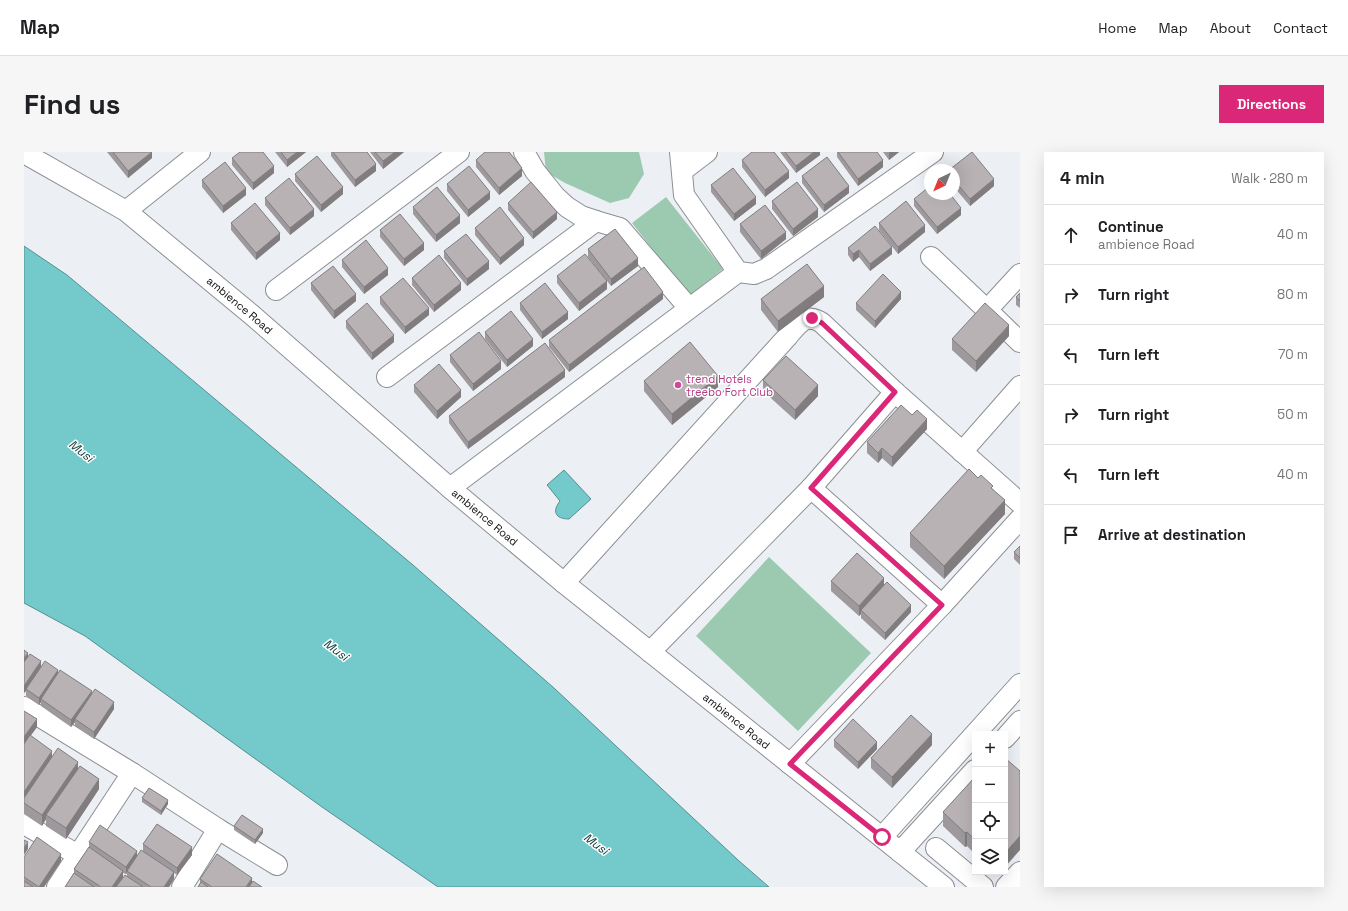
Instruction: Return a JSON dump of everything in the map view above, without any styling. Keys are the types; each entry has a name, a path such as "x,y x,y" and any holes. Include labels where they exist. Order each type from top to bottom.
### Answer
{"street":[{"path":"126,211 200,152"},
{"path":"276,290 459,152"},
{"path":"524,152 534,171 555,196 567,207 581,216 620,228 689,308"},
{"path":"707,152 681,161 684,195 738,272"},
{"path":"450,488 738,272 754,274 766,269 933,152"},
{"name":"ambience Road","path":"24,153 126,211 252,315 450,488 564,583 944,887"},
{"path":"387,377 596,221"},
{"path":"931,257 1020,342"},
{"path":"987,310 1020,274"},
{"path":"564,583 799,324 807,318 812,318 822,323 895,392 1020,504"},
{"path":"962,452 1020,386"},
{"path":"650,652 811,488 895,392"},
{"path":"811,488 942,605"},
{"path":"790,764 942,605 1020,519"},
{"path":"882,837 1020,684"},
{"path":"24,707 132,773 218,829 277,865"},
{"path":"1008,735 1020,721"},
{"path":"57,887 132,773"},
{"path":"900,852 972,773"},
{"path":"24,824 78,855"},
{"path":"182,887 218,829"},
{"path":"936,848 984,887"},
{"path":"1006,887 1020,872"}],"green space":[{"path":"544,152 639,152 644,174 629,198 610,203 565,183 546,172"},
{"path":"666,197 723,269 689,296 632,223"},
{"path":"769,557 871,653 798,731 696,636"}],"water":[{"name":"Musi","path":"24,246 67,275 413,565 554,688 738,860 769,887 438,887 322,807 85,636 24,603"},
{"path":"564,470 591,499 569,519 561,518 556,514 556,508 560,501 547,485"}],"building":[{"path":"113,152 152,152 128,171"},
{"path":"240,152 263,152 274,166 253,183 232,158"},
{"path":"281,152 297,152 287,160"},
{"path":"333,152 367,152 376,164 355,180"},
{"path":"375,152 395,152 383,161"},
{"path":"485,152 509,152 522,168 499,188 476,160"},
{"path":"752,152 774,152 789,171 765,190 742,160"},
{"path":"785,152 814,152 796,166"},
{"path":"838,152 877,152 883,160 858,179"},
{"path":"972,152 994,179 970,199 960,187 960,164 957,164"},
{"path":"317,156 343,187 321,205 295,174"},
{"path":"827,157 849,186 824,205 802,176"},
{"path":"225,162 246,188 223,206 202,180"},
{"path":"469,166 490,192 468,210 447,184"},
{"path":"733,168 756,197 734,214 711,185"},
{"path":"289,178 314,209 290,228 265,198"},
{"path":"531,182 557,212 533,232 508,203"},
{"path":"797,182 818,209 793,229 772,201"},
{"path":"437,187 460,215 436,235 413,207"},
{"path":"924,191 924,200 955,200 961,208 937,227 914,199"},
{"path":"906,201 925,225 898,247 879,223"},
{"path":"255,203 280,233 256,253 231,223"},
{"path":"765,205 786,232 761,251 740,224"},
{"path":"500,207 524,238 500,258 475,228"},
{"path":"400,214 424,243 404,259 380,230"},
{"path":"875,226 892,247 870,264 859,250 853,254 848,248"},
{"path":"615,229 638,258 611,279 588,249"},
{"path":"466,234 489,261 467,279 444,251"},
{"path":"366,240 388,268 364,287 342,260"},
{"path":"585,254 607,281 579,303 557,276"},
{"path":"439,255 461,283 434,305 412,278"},
{"path":"807,264 824,286 778,321 761,299"},
{"path":"333,266 356,294 334,311 311,283"},
{"path":"644,267 663,292 569,365 549,340"},
{"path":"883,274 901,292 875,321 856,303"},
{"path":"403,278 429,308 405,327 380,297"},
{"path":"545,283 568,312 542,332 520,303"},
{"path":"1020,293 1020,301 1016,297"},
{"path":"367,303 394,335 372,353 346,321"},
{"path":"985,303 1009,325 976,361 952,339"},
{"path":"511,311 533,339 507,360 485,332"},
{"path":"479,332 501,361 473,384 450,355"},
{"path":"690,342 718,376 672,414 644,381"},
{"path":"545,343 565,370 468,442 449,416"},
{"path":"786,356 818,385 795,410 763,380"},
{"path":"439,364 461,390 437,411 414,385"},
{"path":"901,405 912,415 917,410 927,419 892,457 882,448 878,453 867,442"},
{"path":"969,469 978,478 981,475 993,486 991,488 1005,500 944,566 910,533"},
{"path":"1020,546 1020,558 1014,552"},
{"path":"857,553 884,578 859,606 831,581"},
{"path":"887,582 911,605 885,633 861,610"},
{"path":"24,650 28,653 24,658"},
{"path":"30,654 41,661 24,686 24,662"},
{"path":"45,661 58,670 39,698 26,689"},
{"path":"60,670 92,691 71,720 41,699"},
{"path":"95,689 114,702 94,732 75,719"},
{"path":"24,711 37,719 24,737"},
{"path":"911,715 932,734 892,777 871,758"},
{"path":"853,719 877,742 858,762 834,740"},
{"path":"30,735 52,751 24,792 24,744"},
{"path":"58,748 78,762 42,815 24,803 24,798"},
{"path":"1008,761 1020,771 1020,836 1008,850"},
{"path":"80,766 99,779 66,828 46,815"},
{"path":"972,780 972,837 967,832 965,833 943,812"},
{"path":"149,788 168,800 161,811 142,798"},
{"path":"242,815 263,829 255,840 234,826"},
{"path":"157,824 192,847 177,868 143,844"},
{"path":"100,825 137,851 126,867 89,842"},
{"path":"37,837 61,854 39,887 24,877 24,857"},
{"path":"24,840 28,842 24,848"},
{"path":"89,847 123,871 112,887 101,887 74,869"},
{"path":"141,850 174,872 164,887 151,887 127,871"},
{"path":"217,854 252,878 246,887 212,887 200,879"},
{"path":"74,873 94,887 65,887"},
{"path":"125,875 143,887 116,887"},
{"path":"24,881 33,887 24,887"},
{"path":"253,881 262,887 249,887"},
{"path":"201,882 208,887 198,887"}],"place":[{"name":"trend Hotels treebo Fort Club","path":"678,385"}],"route":[{"path":"812,318 822,323 895,392 811,488 942,605 790,764 882,837"}]}
